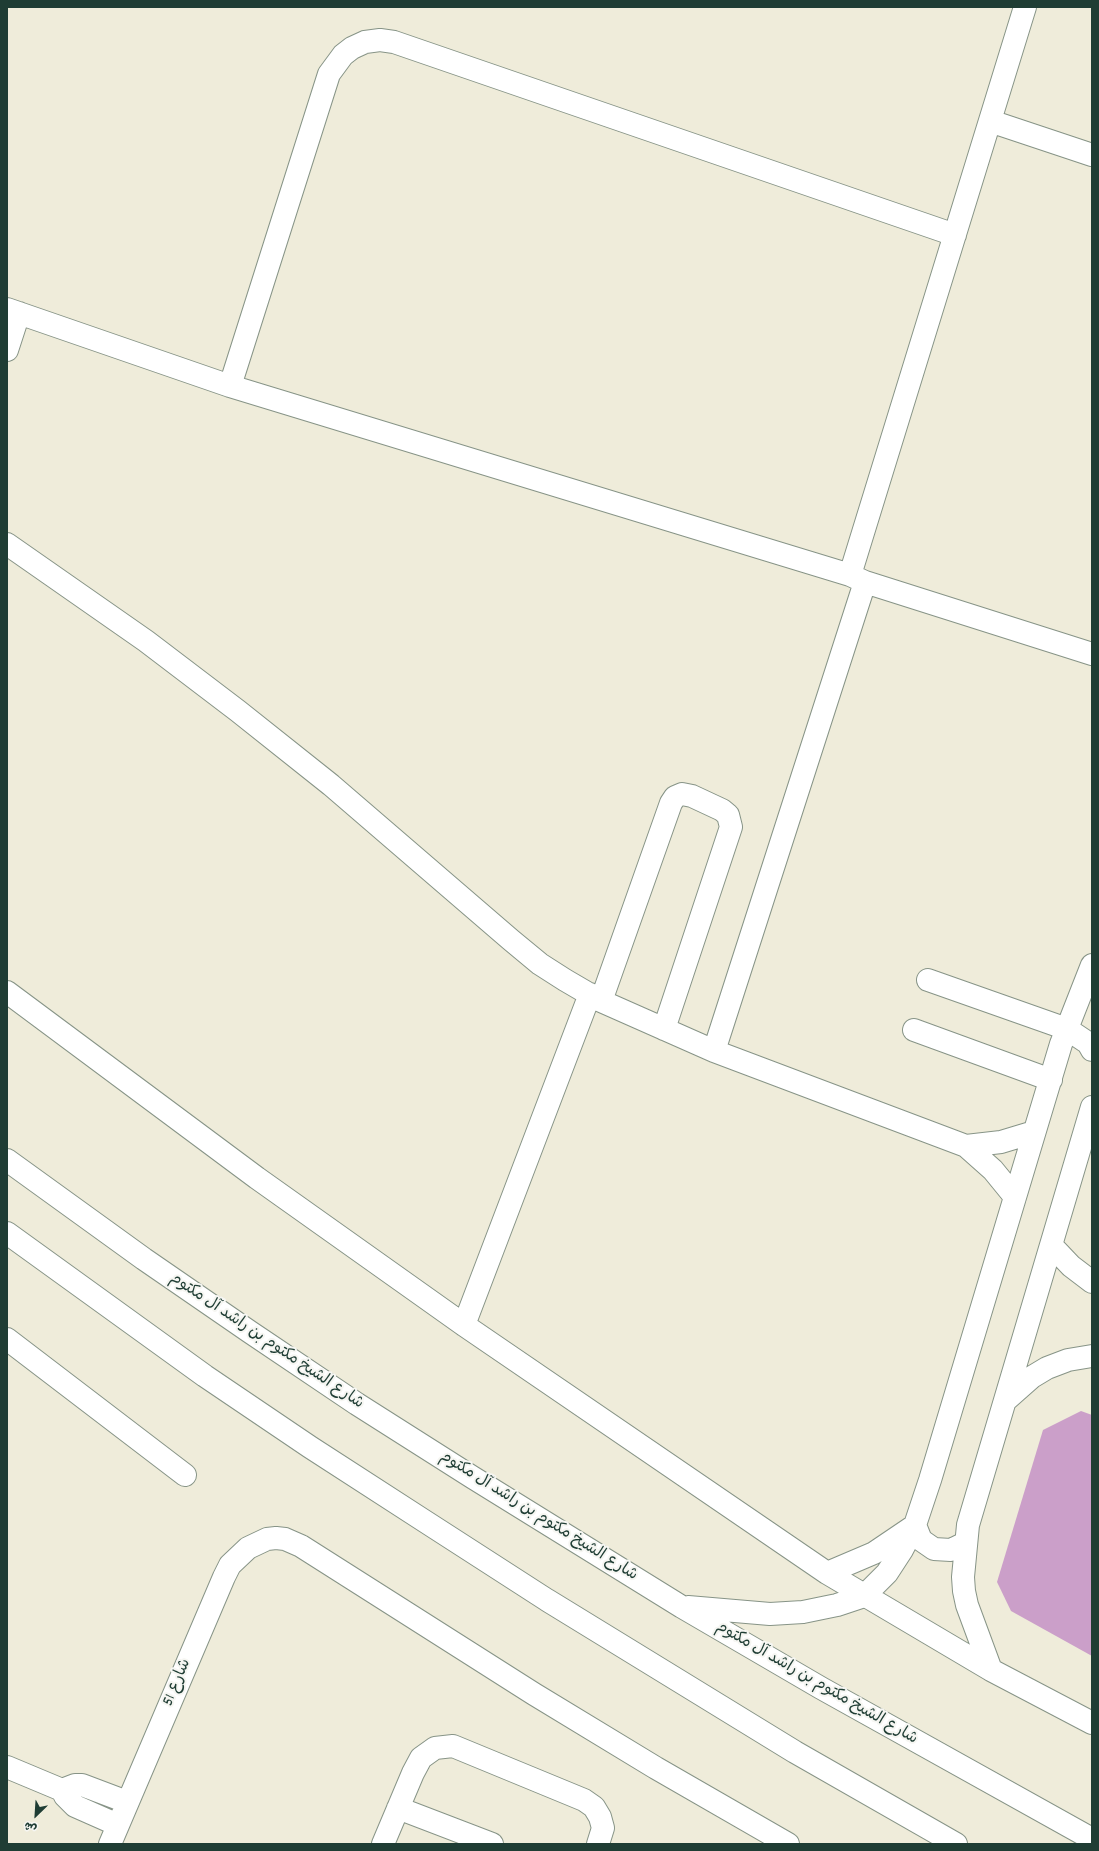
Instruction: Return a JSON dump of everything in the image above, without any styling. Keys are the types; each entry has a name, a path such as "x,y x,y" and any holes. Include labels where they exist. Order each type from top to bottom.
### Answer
{"street":[{"path":"714,1051 858,578 955,235 1025,7"},
{"path":"230,386 329,74 343,55 352,48 366,42 380,40 394,42 955,235"},
{"path":"990,121 1092,155"},
{"path":"7,350 13,311 230,386 858,578 1092,654"},
{"path":"7,544 146,642 238,711 331,785 540,964 596,998 714,1051 966,1146 993,1170 1015,1197"},
{"path":"464,1325 596,998 671,803 675,798 682,794 692,796 722,810 728,815 731,827 664,1029"},
{"path":"682,1607 770,1614 789,1613 837,1605 864,1596 890,1567 902,1550 915,1525 930,1480 1034,1132 1067,1029 1092,965"},
{"path":"928,980 1067,1029 1088,1043 1092,1050"},
{"path":"7,992 257,1178 464,1325 827,1573 991,1670 1092,1723"},
{"path":"914,1030 1051,1080"},
{"path":"991,1670 964,1591 963,1577 965,1543 974,1503 1052,1246 1092,1107"},
{"path":"966,1146 1001,1142 1034,1132"},
{"name":"شارع الشيخ مكتوم بن راشد آل مكتوم","path":"7,1160 144,1259 357,1404 682,1607 821,1688 1092,1839"},
{"path":"7,1233 205,1376 547,1600 795,1752 956,1844"},
{"path":"1052,1246 1070,1266 1092,1282"},
{"path":"7,1339 185,1475"},
{"path":"1005,1401 1032,1376 1047,1368 1068,1360 1092,1356"},
{"path":"827,1573 874,1553 915,1525"},
{"path":"915,1525 921,1540 934,1549 950,1550 965,1543"},
{"name":"شارع 51","path":"114,1834 224,1576 238,1556 248,1548 267,1539 285,1539 300,1546 534,1694 656,1768 751,1822"},
{"path":"383,1844 421,1758 435,1748 453,1746 577,1797 594,1807 600,1817 603,1828 598,1844"},
{"path":"7,1767 62,1790 65,1796 75,1806 114,1834"},
{"path":"62,1790 68,1786 82,1785 127,1802"},
{"path":"398,1808 492,1844"},
{"path":"751,1822 758,1844"},
{"path":"751,1822 788,1844"}],"building":[{"path":"1081,1411 1092,1415 1092,1656 1011,1611 997,1582 1043,1430"}]}
